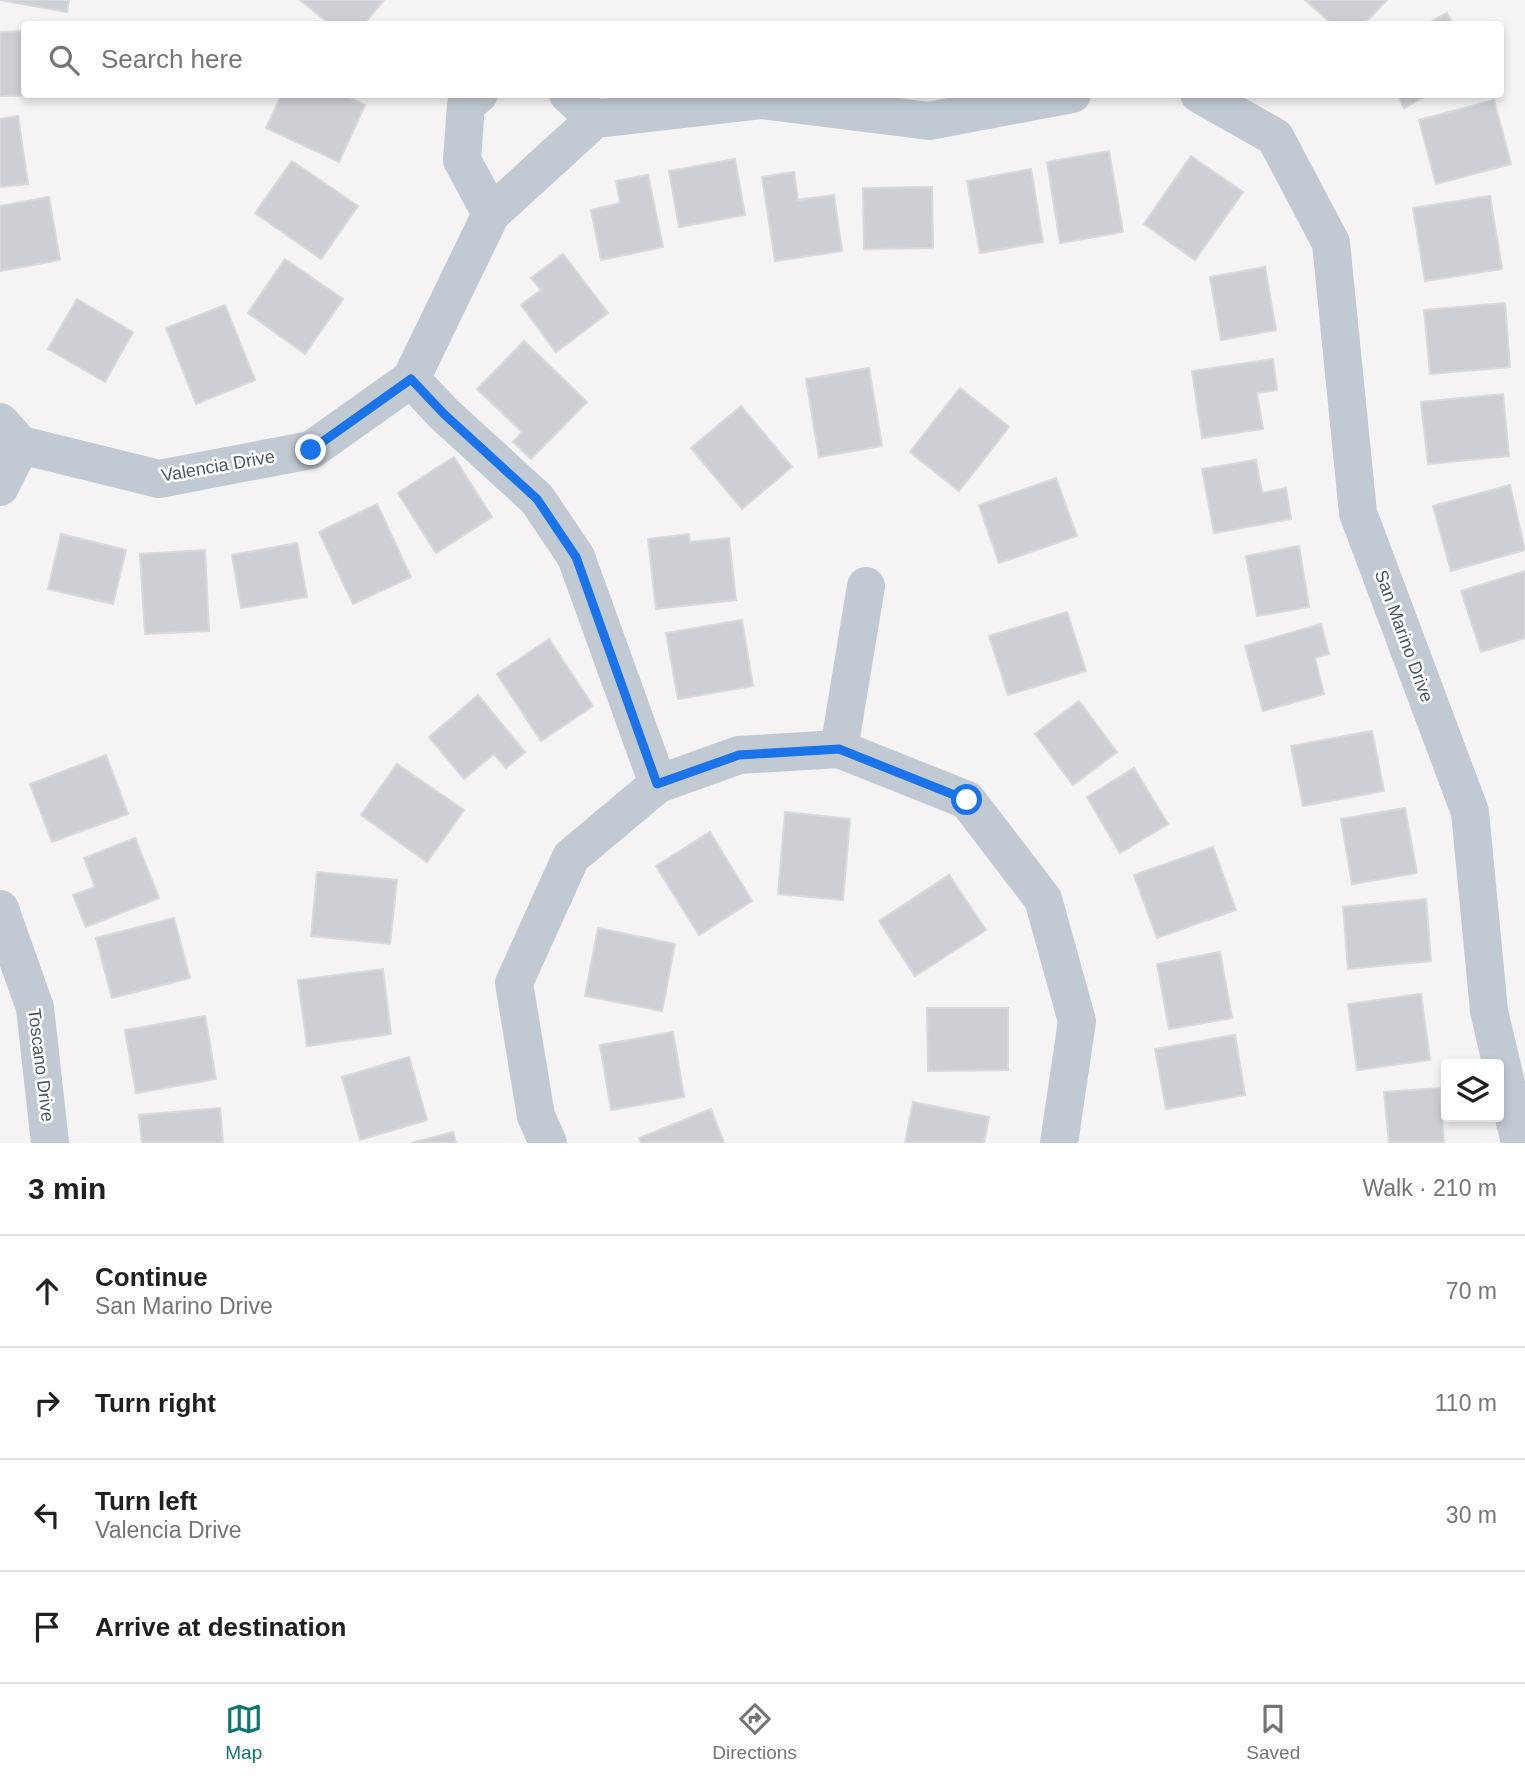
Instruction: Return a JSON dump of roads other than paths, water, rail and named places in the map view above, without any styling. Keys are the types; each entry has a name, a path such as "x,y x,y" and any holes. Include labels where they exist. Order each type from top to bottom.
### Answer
{"street":[{"path":"474,98 466,104 462,160 491,214"},
{"name":"Valencia Drive","path":"10,434 159,479 311,450 411,379 491,214 582,107 761,100 929,121 1051,98"},
{"name":"San Marino Drive","path":"1206,98 1275,137 1331,243 1358,513 1470,812 1489,1011 1520,1143"},
{"path":"411,379 444,414 537,499 576,557 657,784"},
{"path":"0,487 10,434"},
{"path":"839,749 866,586"},
{"path":"548,1143 536,1116 514,983 571,857 657,784 739,755 839,749 967,800 1043,899 1077,1021 1059,1143"},
{"name":"Toscano Drive","path":"0,909 36,1008 50,1143"}]}
